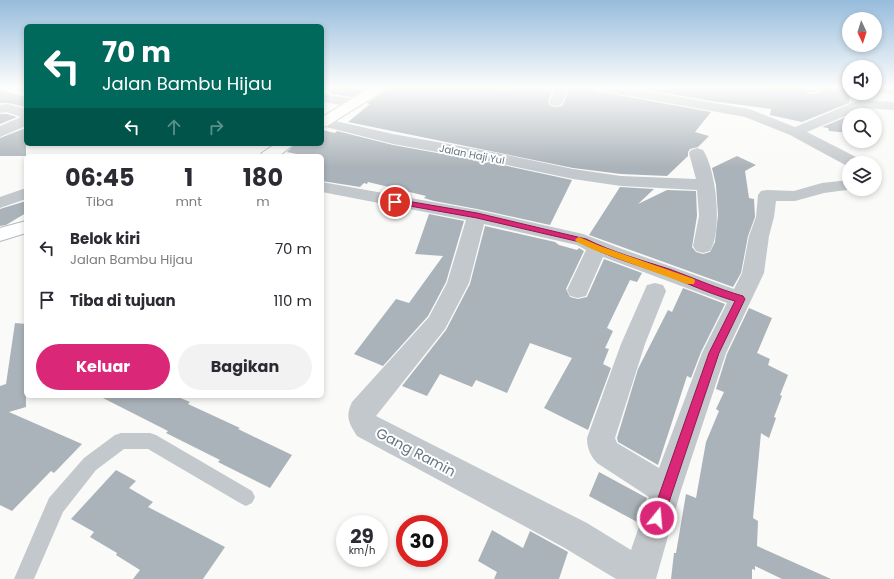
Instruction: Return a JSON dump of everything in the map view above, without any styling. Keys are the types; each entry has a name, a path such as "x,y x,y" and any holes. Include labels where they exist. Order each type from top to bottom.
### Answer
{"street":[{"path":"324,121 336,114"},
{"path":"751,114 795,132 842,157"},
{"path":"795,132 838,114"},
{"path":"0,132 24,121"},
{"name":"Jalan Haji Yul","path":"324,122 393,139 498,158 573,174 621,181 706,185"},
{"path":"271,154 283,146"},
{"path":"697,153 706,185 708,216 703,246"},
{"path":"639,577 666,490 714,353 753,273 759,236 765,217 767,195 795,196 822,188 842,186"},
{"path":"324,187 477,216 583,240 597,248 668,272 723,295 740,299"},
{"path":"0,204 23,194"},
{"name":"Gang Ramin","path":"477,216 458,283 437,323 362,411 362,419 368,427 575,535 639,577"},
{"path":"0,235 24,228"},
{"path":"578,290 597,248"},
{"path":"655,291 633,344 601,438 601,446 607,453 666,490"}],"lane":[{"path":"24,579 56,505 90,464 121,441 150,441 246,497"}],"building":[{"path":"0,114 7,114 17,117 0,124"},
{"path":"358,114 709,114 695,132 709,136 698,147 690,149 688,156 667,176 621,174 573,168 348,122"},
{"path":"770,114 822,114 802,122 770,115"},
{"path":"842,119 842,132 829,131 828,128 822,127"},
{"path":"24,129 24,146 26,146 26,154 24,154 24,156 0,156 0,138"},
{"path":"324,130 335,133 337,131 393,145 498,164 572,180 550,225 434,201 424,198 426,196 368,182 367,184 364,183 360,187 324,181 324,154 296,154 287,152 293,146 324,146"},
{"path":"737,156 756,165 745,171 749,198 754,199 755,217 748,236 741,273 733,287 589,235 620,187 654,189 638,204 667,190 696,191 697,216 692,247 696,252 703,254 710,252 715,242 718,215 716,185 712,168"},
{"path":"24,202 24,214 6,225 0,226 0,209"},
{"path":"429,214 464,221 446,282 428,316 383,366 354,354 396,299 409,303 443,256 415,254"},
{"path":"485,226 555,242 559,245 577,250 579,248 584,251 566,289 570,297 578,299 587,297 604,259 642,273 637,282 630,280 607,328 613,331 605,348 609,349 603,364 611,368 588,430 544,408 572,358 530,343 507,393 476,380 472,387 440,374 427,396 402,386 446,330 470,284"},
{"path":"683,288 725,304 701,352 691,378 687,376 658,465 618,442 617,438 638,369 668,310 672,312"},
{"path":"749,308 772,318 757,353 770,359 768,365 788,375 780,395 782,396 774,417 776,418 769,438 761,433 753,518 758,521 757,546 831,579 782,579 755,566 755,570 752,569 752,579 671,579 674,553 676,553 686,494 696,498 706,442 719,411 716,409 724,392 716,389 727,354"},
{"path":"15,323 24,324 24,398 26,398 26,407 9,412 82,444 54,473 51,471 12,511 0,505 0,386 6,384"},
{"path":"103,398 181,398 190,402 188,404 240,428 238,429 292,455 270,488 218,462 220,460 166,433 168,431"},
{"path":"116,470 136,481 129,488 153,502 148,507 225,547 203,579 133,579 140,570 116,555 117,553 90,537 94,532 71,519"},
{"path":"599,472 647,498 639,523 589,496"},
{"path":"492,530 523,548 530,531 568,552 559,579 494,579 497,572 478,561"}],"slow traffic":[{"path":"579,240 583,240 597,248 691,281"}],"route":[{"path":"395,202 477,216 583,240 597,248 668,272 723,295 740,299 714,353 657,518"}]}
